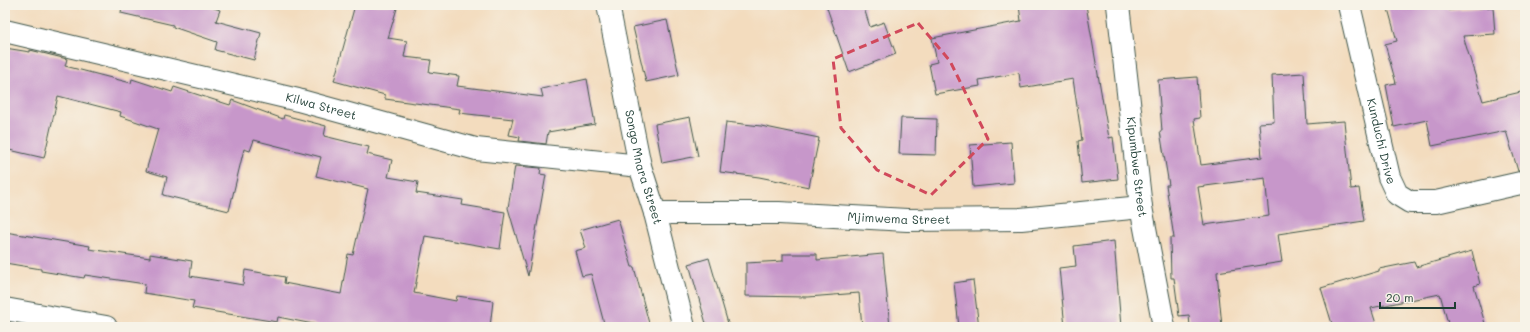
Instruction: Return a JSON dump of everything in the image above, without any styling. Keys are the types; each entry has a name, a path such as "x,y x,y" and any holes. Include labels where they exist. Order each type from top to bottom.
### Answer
{"street":[{"name":"Songo Mnara Street","path":"608,5 640,166 655,213 684,327"},
{"name":"Kipumbwe Street","path":"1118,5 1141,207 1164,327"},
{"name":"Kunduchi Drive","path":"1350,5 1389,177 1397,194 1410,202 1436,202 1525,182"},
{"name":"Kilwa Street","path":"5,31 298,100 476,149 640,166"},
{"name":"Mjimwema Street","path":"655,213 779,213 907,220 945,220 1021,219 1141,207"},
{"path":"5,309 106,327"}],"highlighted area":[{"path":"918,23 950,61 988,139 931,195 877,170 841,128 833,59"}],"building":[{"path":"122,5 205,5 220,10 216,21 261,33 254,60 215,50 217,42 173,27 173,25 121,13"},
{"path":"355,5 398,5 388,38 407,41 404,57 431,60 429,72 459,76 457,86 543,97 541,89 587,79 595,124 548,132 546,144 519,141 520,137 509,135 513,119 459,113 460,109 385,99 385,95 334,81"},
{"path":"826,5 863,5 870,27 884,22 896,54 849,72"},
{"path":"1019,5 1086,5 1109,138 1113,137 1118,179 1082,183 1078,141 1082,140 1073,79 1021,88 1019,73 979,80 980,86 935,94 929,64 937,62 932,38 1021,21"},
{"path":"1387,5 1447,5 1448,10 1493,7 1495,34 1463,36 1483,101 1525,91 1525,170 1518,171 1506,131 1432,146 1427,120 1394,127 1386,85 1396,83 1385,44 1397,41"},
{"path":"667,20 679,75 646,82 633,27"},
{"path":"5,48 30,52 30,50 67,59 65,66 131,83 132,79 172,92 174,87 230,105 232,100 283,119 284,115 326,126 324,136 369,147 367,154 392,160 388,177 418,182 416,193 463,200 462,205 505,212 500,249 425,236 414,293 456,301 457,296 493,301 490,327 328,327 278,317 277,322 192,308 194,301 144,293 145,284 85,275 84,278 5,263 5,232 90,246 89,249 150,258 150,254 192,261 190,276 243,285 245,270 285,277 284,283 341,294 348,254 353,255 368,189 316,176 321,157 254,140 250,151 244,149 229,211 163,195 167,177 146,171 158,129 120,116 121,112 58,96 44,158 5,149"},
{"path":"1304,73 1307,124 1344,121 1351,189 1359,188 1364,221 1278,234 1282,262 1217,272 1222,327 1190,327 1189,315 1179,316 1174,278 1171,278 1170,238 1174,238 1166,185 1169,185 1160,131 1162,131 1158,80 1197,77 1200,118 1194,119 1201,165 1262,157 1259,123 1274,122 1272,75","holes":["1265,178 1269,216 1204,225 1198,187"]},
{"path":"690,117 698,156 662,163 655,124"},
{"path":"901,118 937,119 936,155 899,154"},
{"path":"726,122 761,126 819,138 809,187 759,177 720,172"},
{"path":"1011,142 1014,183 973,187 970,145"},
{"path":"515,166 541,168 540,174 546,175 528,276 508,208"},
{"path":"618,219 632,267 634,267 650,327 605,327 591,274 582,276 575,251 586,248 580,230"},
{"path":"1114,241 1121,327 1065,327 1059,268 1076,266 1074,246"},
{"path":"1472,251 1480,284 1474,286 1486,327 1449,327 1440,294 1371,308 1377,327 1333,327 1321,288 1379,271 1379,269 1414,262 1416,267"},
{"path":"783,254 817,254 817,260 883,254 890,327 862,327 859,293 808,297 746,296 746,263 783,261"},
{"path":"709,258 729,327 707,327 689,264"},
{"path":"973,280 979,327 959,327 954,283"}]}
